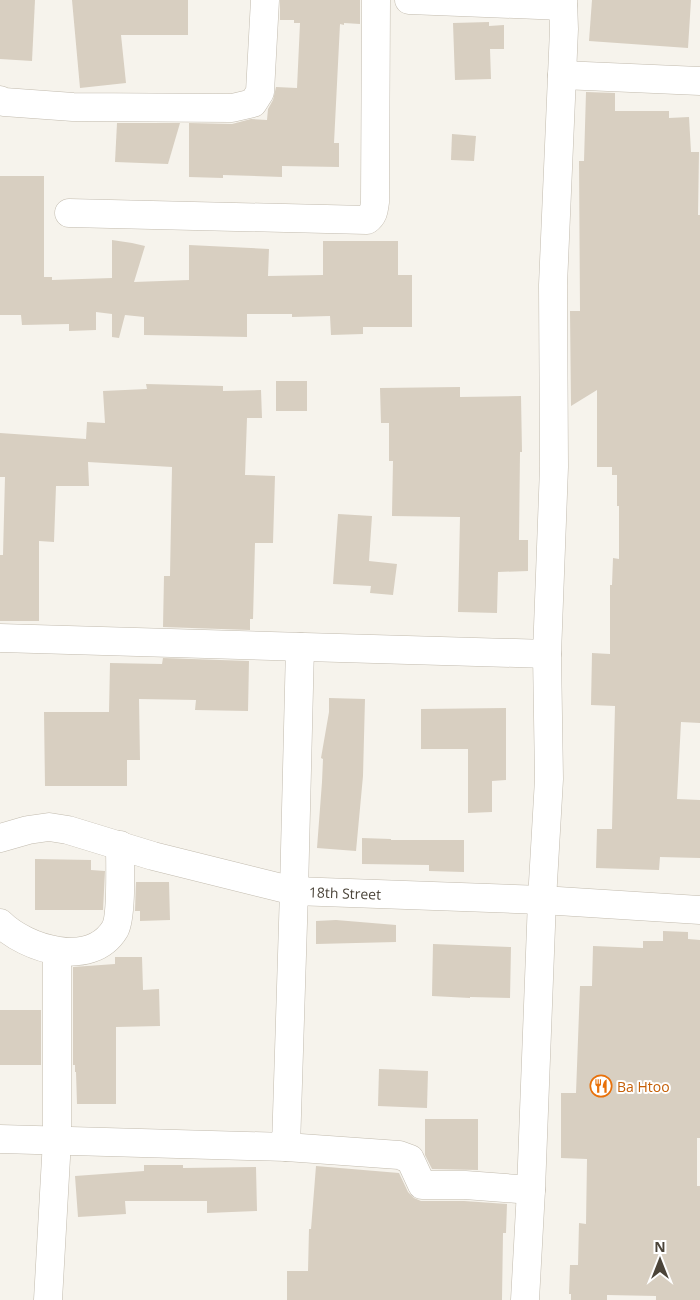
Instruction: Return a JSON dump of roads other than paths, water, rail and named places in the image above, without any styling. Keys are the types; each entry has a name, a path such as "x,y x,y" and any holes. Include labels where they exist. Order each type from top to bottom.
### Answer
{"street":[{"path":"0,100 14,103 102,107 232,108 252,103 260,92 265,0"},
{"path":"69,213 367,220 371,218 374,213 375,202 376,0"},
{"path":"408,0 563,3 564,29 553,285 554,467 547,654 549,779 525,1300"},
{"path":"562,75 700,81"},
{"path":"0,638 547,654"},
{"path":"286,1147 300,647"},
{"name":"18th Street","path":"0,838 28,830 49,827 68,830 153,856 294,891 542,900 700,910"},
{"path":"0,922 9,932 28,943 57,952 91,949 105,940 115,928 120,894 120,845"},
{"path":"48,1300 57,1140 57,952"},
{"path":"0,1139 286,1147 399,1155 410,1159 422,1185 465,1185 531,1190"}],"place":[{"name":"Ba Htoo","path":"601,1086"}]}
